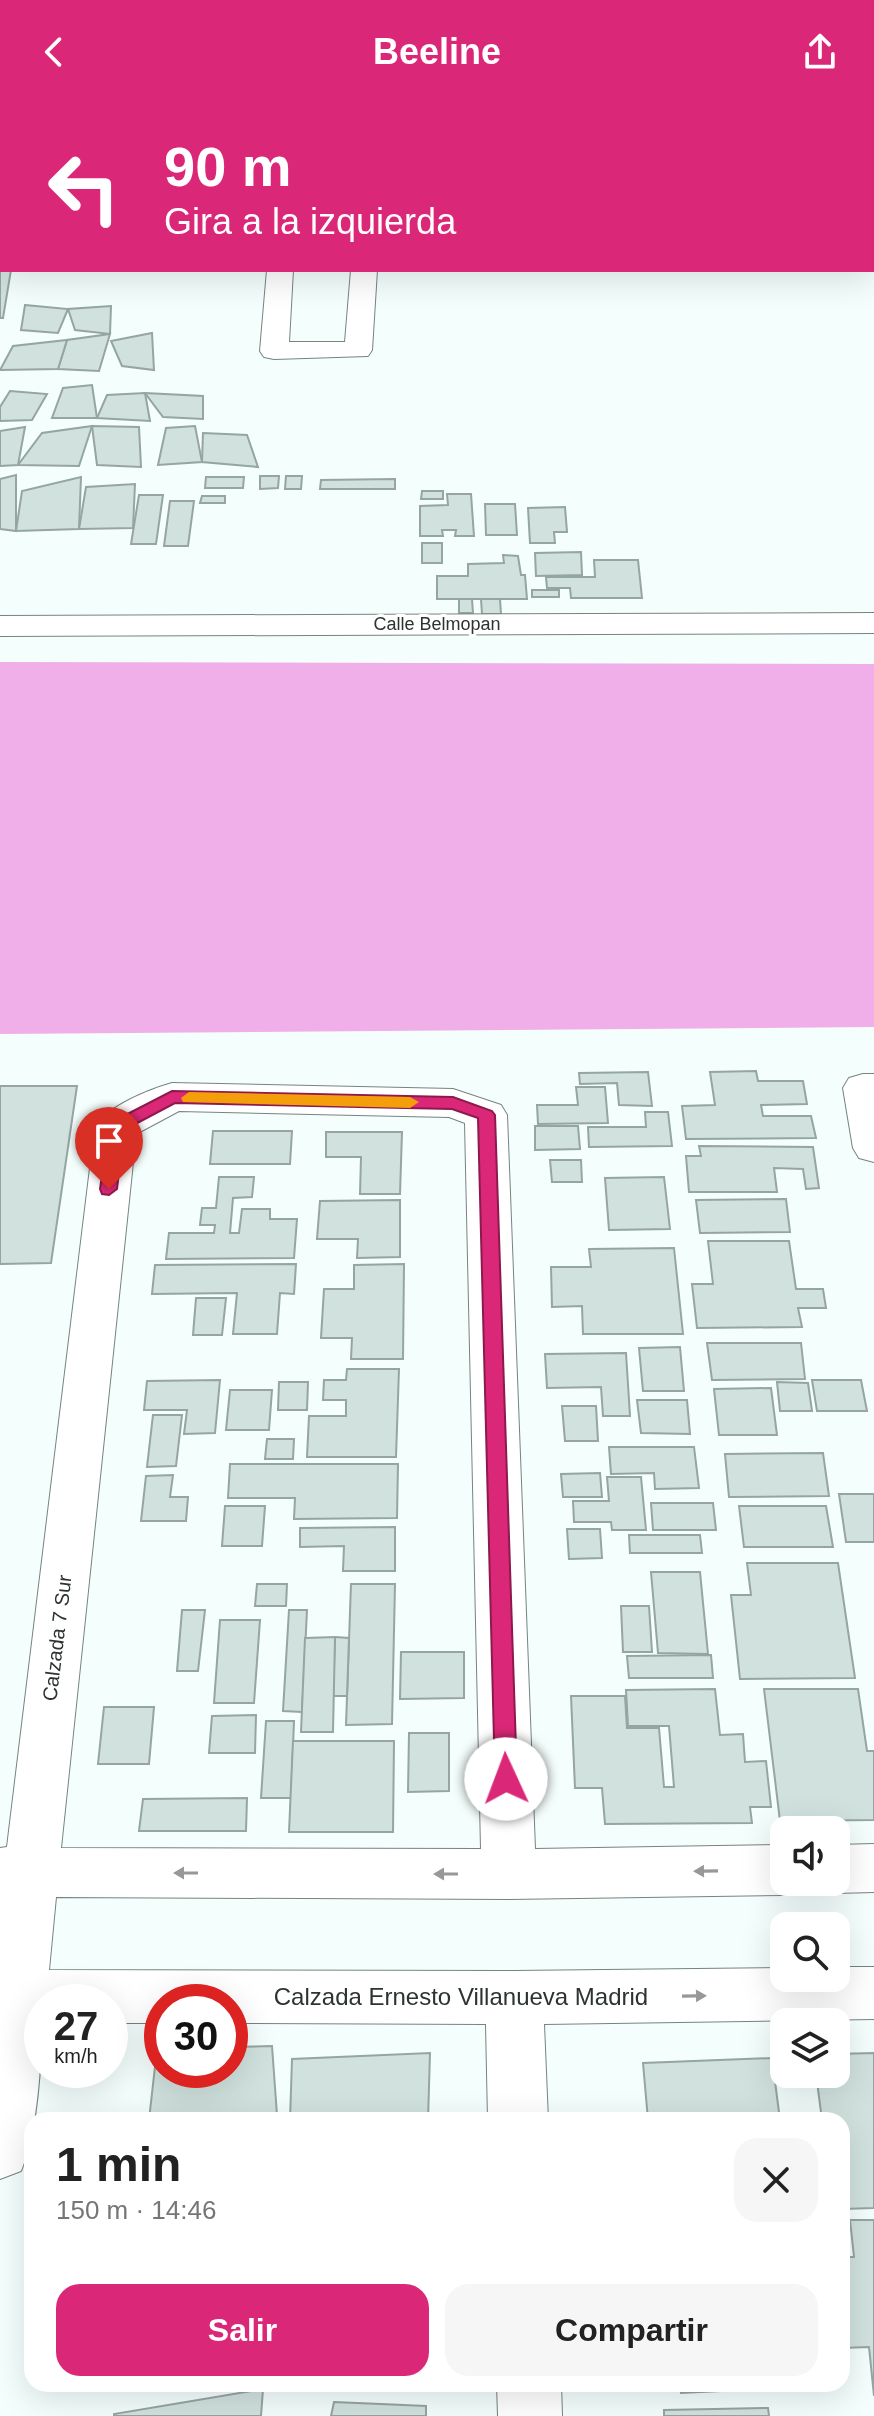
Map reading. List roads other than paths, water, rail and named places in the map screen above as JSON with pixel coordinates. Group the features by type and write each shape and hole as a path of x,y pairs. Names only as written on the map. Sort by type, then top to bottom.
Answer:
{"street":[{"path":"280,272 274,351 358,350 364,272"},
{"name":"Calle Belmopan","path":"0,626 874,623"},
{"path":"869,1088 874,1148"},
{"name":"Calzada 7 Sur","path":"0,2150 15,1872 116,1127 172,1097 453,1103 486,1115 509,1874"},
{"path":"850,1869 874,1868"},
{"path":"15,1872 509,1874 770,1870"},
{"name":"Calzada Ernesto Villanueva Madrid","path":"9,1995 514,1998 874,1993"},
{"path":"514,1998 518,2112"},
{"path":"529,2392 530,2416"}]}
